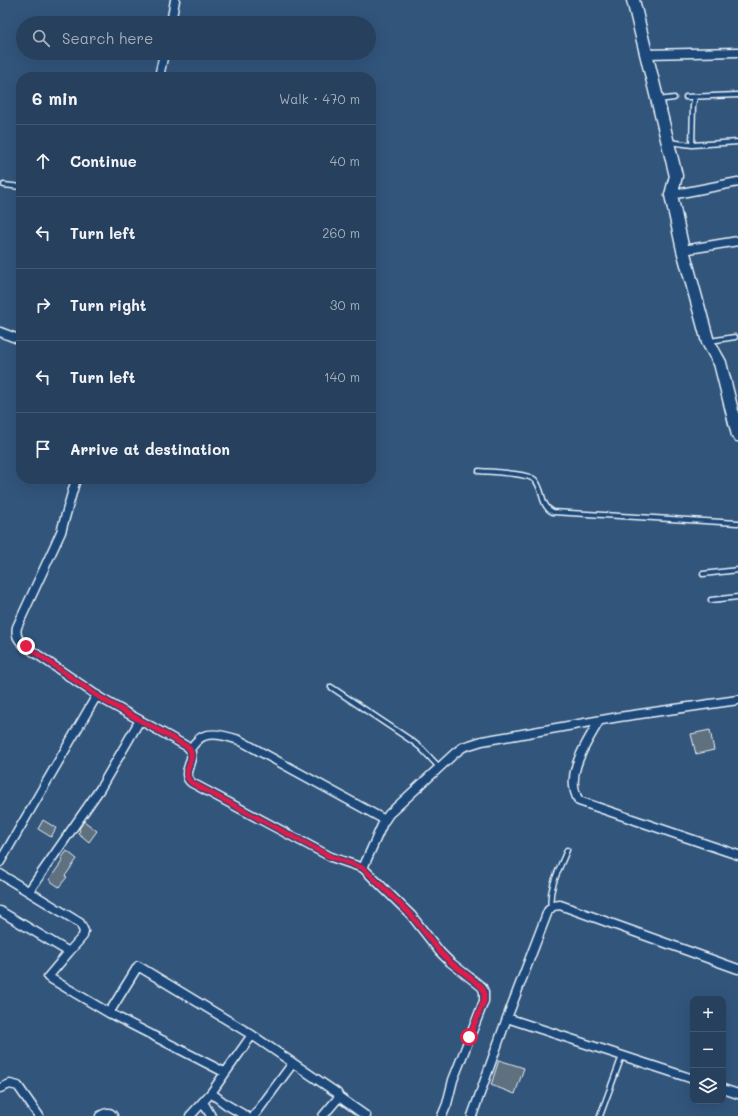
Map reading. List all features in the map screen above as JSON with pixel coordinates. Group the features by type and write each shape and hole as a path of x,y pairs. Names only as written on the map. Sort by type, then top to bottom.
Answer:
{"main road":[{"path":"633,0 676,176 671,195 683,250 708,342 720,362 738,435"}],"street":[{"path":"172,16 175,0"},
{"path":"646,54 738,52"},
{"path":"160,72 163,60"},
{"path":"671,195 738,182"},
{"path":"683,250 738,241"},
{"path":"0,332 16,338"},
{"path":"74,484 60,532 17,627 16,635 26,646 97,695 190,749 193,755 186,776 192,783 331,857 363,868 411,915 440,952 450,962 482,987 484,992 484,1001 453,1080 442,1116"},
{"path":"0,862 97,695"},
{"path":"363,868 385,820 397,806 463,747 471,744 598,721 738,700"},
{"path":"29,891 100,789 140,720"},
{"path":"598,721 576,765 575,788 579,801 738,855"},
{"path":"190,749 199,739 204,736 210,735 239,740 385,820"},
{"path":"0,874 80,923 82,926 84,931 83,936 48,976 109,1013 224,1072"},
{"path":"472,1116 507,1018 548,911 552,906 560,905 738,969"},
{"path":"0,911 69,952"},
{"path":"109,1013 138,966 252,1035 337,1093 339,1097 366,1116"},
{"path":"507,1018 690,1078"},
{"path":"190,1116 211,1093 224,1072 252,1035"},
{"path":"254,1116 293,1063"},
{"path":"0,1088 10,1084 18,1086 39,1116"},
{"path":"726,1090 738,1094"},
{"path":"211,1093 227,1105 246,1116"},
{"path":"323,1116 339,1097"},
{"path":"203,1102 211,1116"},
{"path":"100,1116 105,1113 109,1113 113,1116"}],"lane":[{"path":"686,97 738,95"},
{"path":"692,145 692,105 695,97"},
{"path":"658,100 674,98"},
{"path":"668,142 692,145 738,142"},
{"path":"4,185 16,187"},
{"path":"708,342 735,337"},
{"path":"479,472 530,477 538,484 546,507 553,512 738,523"},
{"path":"703,574 738,570"},
{"path":"711,600 738,597"},
{"path":"330,687 412,741 421,748 439,768"},
{"path":"551,907 551,891 567,850"},
{"path":"600,1116 622,1056"}],"building":[{"path":"710,730 714,750 696,754 691,734"},
{"path":"43,820 56,828 51,837 38,829"},
{"path":"84,821 97,831 89,842 78,833"},
{"path":"67,851 77,859 65,876 67,877 59,887 49,880 63,860 61,859"},
{"path":"499,1060 524,1068 515,1094 491,1085"}],"route":[{"path":"26,646 102,699 188,747 192,751 193,755 186,776 192,783 331,857 357,865 369,873 411,915 440,952 450,962 482,987 485,996 484,1001 469,1037"}]}
